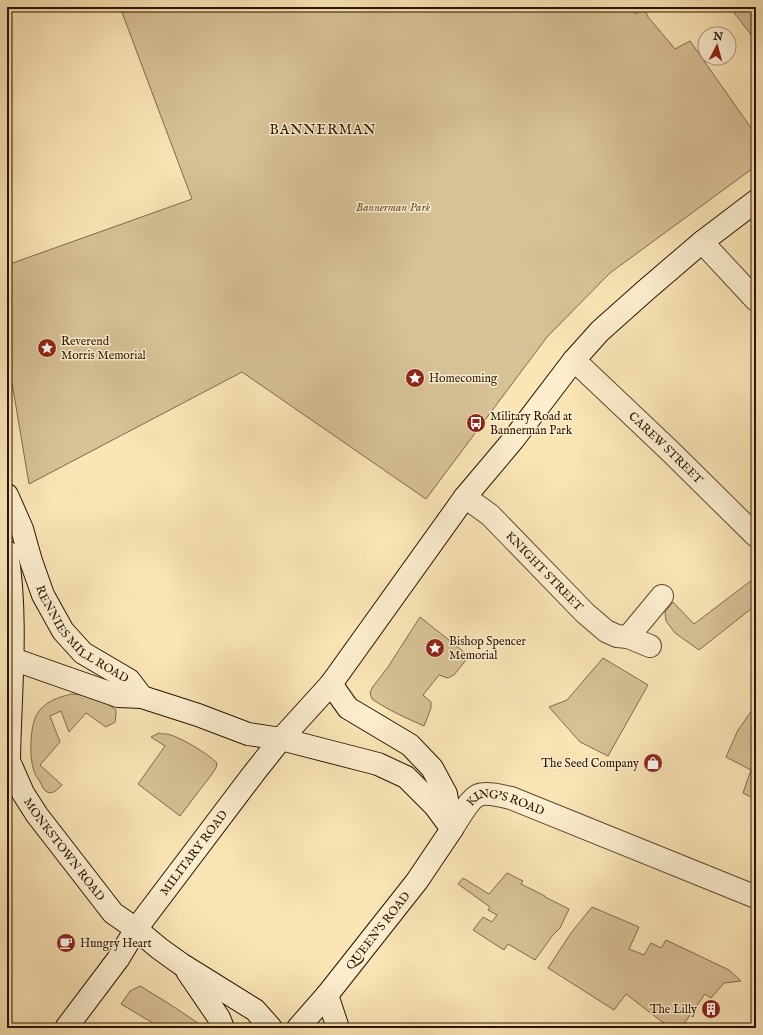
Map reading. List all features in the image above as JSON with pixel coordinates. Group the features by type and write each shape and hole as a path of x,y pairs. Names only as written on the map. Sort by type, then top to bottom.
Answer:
{"main road":[{"name":"MILITARY ROAD","path":"66,1028 118,959 136,929 254,773 281,739 331,684 465,497 513,440 574,360 600,331 702,242 756,201"},
{"path":"702,242 756,300"},
{"name":"CAREW STREET","path":"574,360 670,451 756,536"},
{"name":"RENNIES MILL ROAD","path":"7,496 22,529 43,595 63,631 83,653 129,680 142,697"},
{"name":"KNIGHT STREET","path":"465,497 490,515 585,612 606,631 617,636 628,637 650,646"},
{"path":"7,552 12,612 8,760"},
{"path":"628,637 662,596"},
{"path":"10,658 118,696 142,697 198,715 248,734 281,739 378,764 406,778 435,806 452,829"},
{"name":"KING'S ROAD","path":"331,684 348,708 410,745 432,768 446,794 452,829"},
{"name":"MONKSTOWN ROAD","path":"8,760 23,793 37,815 113,913 181,964 255,1010 271,1028"},
{"name":"KING'S ROAD","path":"452,829 468,805 479,795 492,794 511,798 756,898"},
{"name":"QUEEN'S ROAD","path":"298,1028 327,995 417,881 452,829"},
{"path":"181,964 219,1018 223,1028"},
{"path":"327,995 338,1028"}],"green space":[{"name":"Bannerman Park","path":"120,7 630,7 635,14 644,8 648,17 675,49 690,41 697,51 697,66 708,66 756,135 756,166 610,273 547,337 426,499 242,372 29,484 7,353 7,265 192,199"},
{"path":"736,7 756,7 756,41 732,10"},
{"path":"756,577 756,605 699,650 675,633 666,621 665,612 673,602 694,624"},
{"path":"420,617 469,656 454,675 448,678 439,675 423,695 431,702 431,708 424,726 397,714 378,703 372,699 370,693"},
{"path":"603,658 648,685 608,756 580,742 549,707 567,700"},
{"path":"72,694 95,699 111,706 116,710 115,722 106,727 86,713 69,732 61,711 50,716 60,742 40,765 62,785 55,791 49,793 44,789 35,774 32,765 32,728 36,716 43,707 51,701"},
{"path":"755,706 756,806 753,798 743,793 751,770 726,757 738,730"},
{"path":"159,733 168,734 187,742 201,750 217,763 212,774 180,816 138,784 165,746 151,737"},
{"path":"507,873 523,881 521,884 569,909 560,928 553,935 535,960 508,944 504,950 473,930 483,917 492,922 497,915 488,910 490,907 458,884 463,878 489,894"},
{"path":"592,907 639,927 629,949 644,955 651,943 661,948 666,940 729,970 741,981 724,983 711,998 705,994 681,1028 670,1028 626,994 614,1010 548,968 571,933"},
{"path":"140,986 198,1023 201,1028 161,1028 121,1004 130,991"}],"place":[{"name":"Reverend Morris Memorial","path":"47,348"},
{"name":"Homecoming","path":"415,378"},
{"name":"Military Road at Bannerman Park","path":"476,423"},
{"name":"Bishop Spencer Memorial","path":"435,648"},
{"name":"The Seed Company","path":"653,763"},
{"name":"Hungry Heart","path":"66,943"},
{"name":"The Lilly","path":"711,1009"}],"district":[{"name":"BANNERMAN","path":"323,129"}]}
